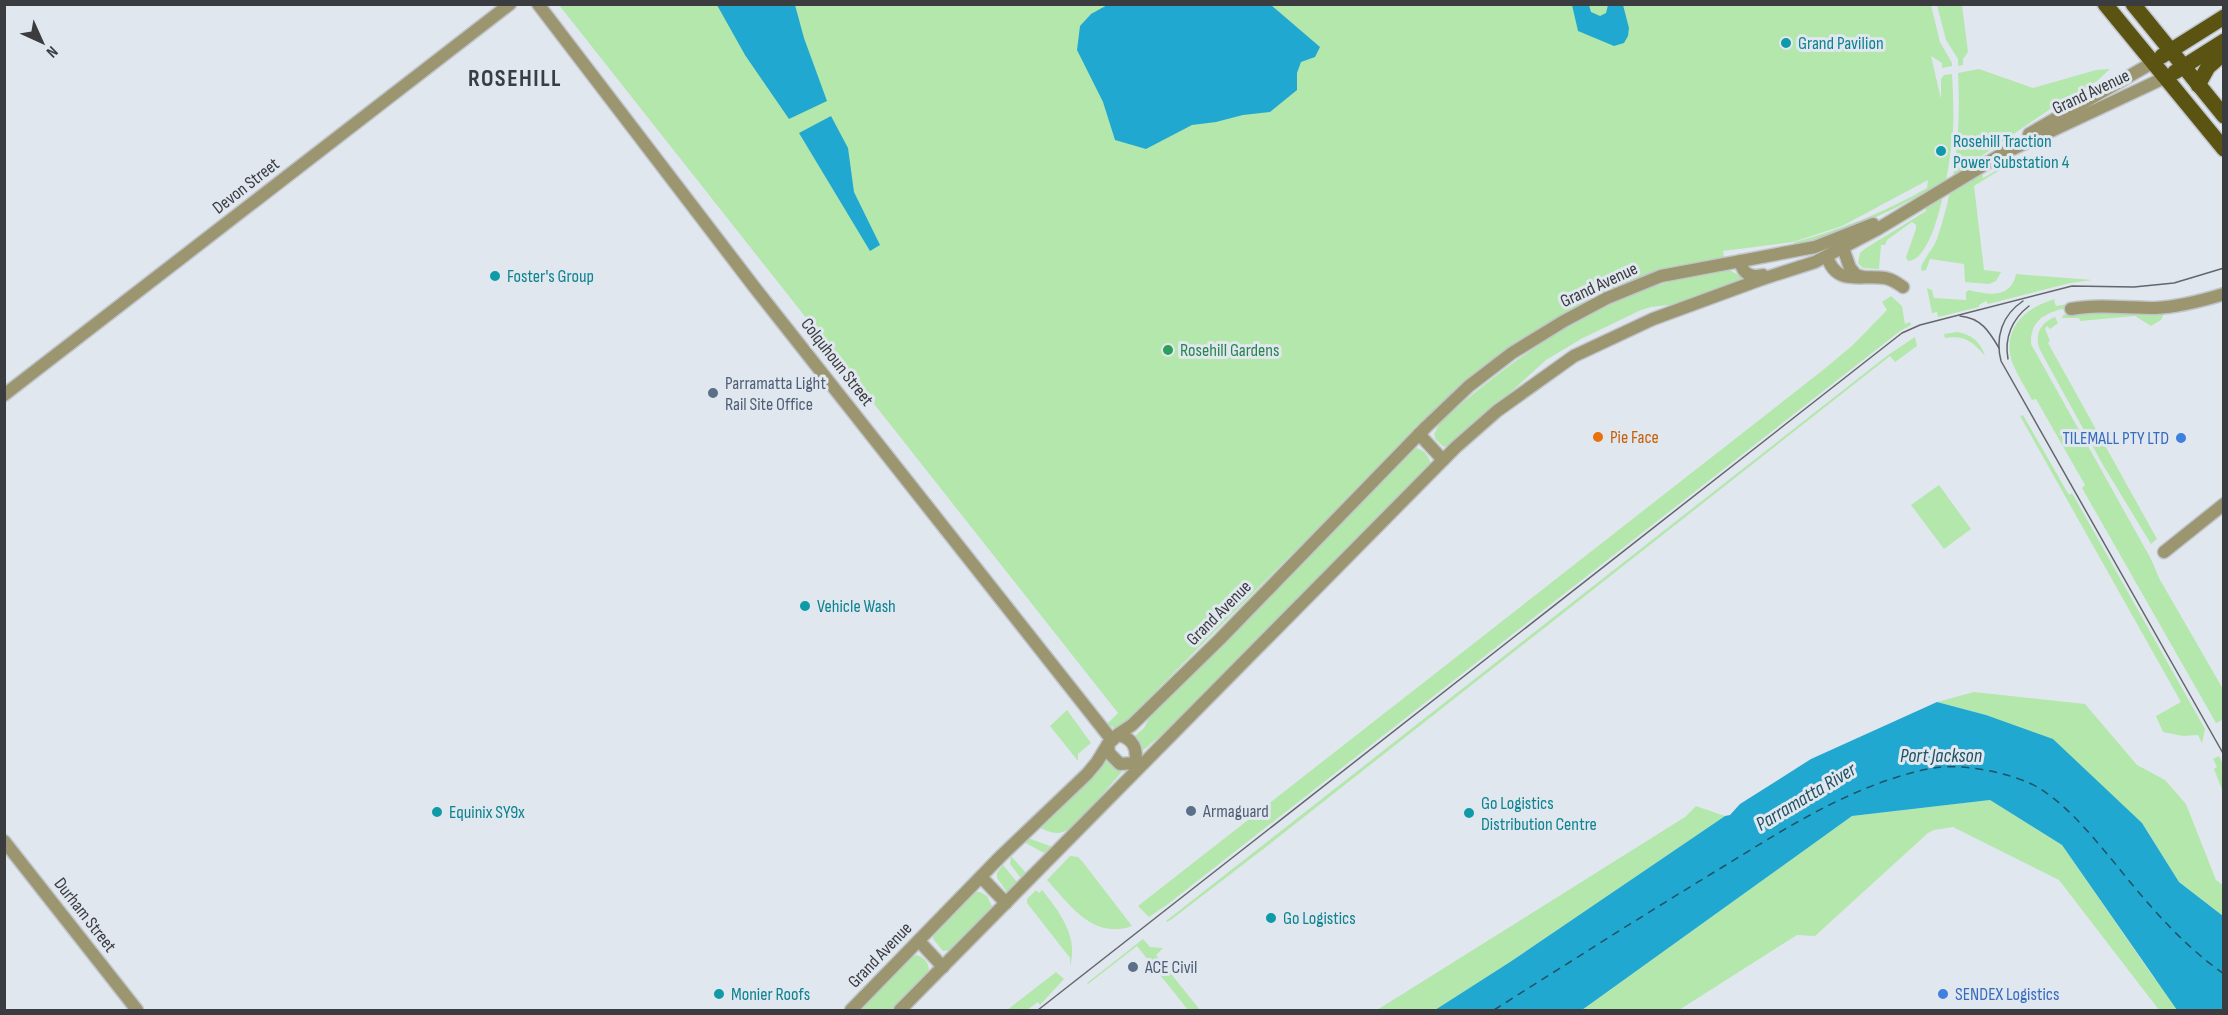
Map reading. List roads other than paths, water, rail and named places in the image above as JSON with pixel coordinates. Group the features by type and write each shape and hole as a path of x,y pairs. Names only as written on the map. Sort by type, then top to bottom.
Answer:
{"main road":[{"path":"2105,4 2223,149"},
{"path":"2133,4 2223,116"},
{"path":"2152,63 2223,17"},
{"path":"2164,78 2223,41"},
{"path":"2198,85 2208,68 2223,53"}],"street":[{"name":"Devon Street","path":"4,396 510,4"},
{"name":"Colquhoun Street","path":"538,4 755,288 1112,739"},
{"name":"Grand Avenue","path":"900,1011 1443,460 1497,411 1574,356 1653,319 1762,279 1799,268 1843,248 1986,164 2042,126 2152,63"},
{"name":"Grand Avenue","path":"2002,154 2164,78"},
{"name":"Grand Avenue","path":"851,1011 1087,774 1112,739 1132,725 1220,639 1419,434 1469,386 1512,353 1607,298 1661,276 1815,247 1926,199"},
{"path":"1864,278 1856,275 1850,268 1843,248 1831,242 1827,256 1833,269 1841,275 1849,278 1864,278 1884,278 1903,287"},
{"path":"1740,261 1744,272 1752,276 1799,268"},
{"path":"2071,309 2097,306 2167,307 2193,303 2223,294"},
{"path":"1419,434 1443,460"},
{"path":"2164,552 2223,504"},
{"name":"Grand Avenue","path":"1077,831 1135,762 1188,717"},
{"path":"1123,736 1131,741 1136,752 1135,762 1125,765 1118,763 1109,753 1112,739 1123,736"},
{"name":"Durham Street","path":"4,841 137,1011"},
{"path":"981,878 1006,903"},
{"path":"920,940 943,967"}],"water":[{"path":"1109,4 1271,5 1320,47 1315,57 1301,62 1297,73 1297,90 1270,112 1192,125 1146,149 1115,140 1103,102 1077,50 1080,26 1091,14"},
{"path":"717,5 795,5 804,38 827,101 789,119 745,55"},
{"path":"1572,5 1589,5 1591,12 1600,16 1606,13 1608,5 1623,5 1629,28 1624,43 1614,46 1578,31"},
{"path":"831,116 848,148 854,192 880,245 870,251 799,133"},
{"name":"Port Jackson","path":"1937,702 1986,715 2053,739 2142,823 2179,882 2223,916 2223,1010 2177,1010 2062,845 1990,800 1852,816 1582,1010 1435,1010 1510,962 1725,816 1730,815 1740,804 1811,759"}],"tram line":[{"path":"1038,1010 1902,333 1920,325 2072,286 2134,287 2174,283 2224,268"},
{"path":"2023,301 2010,313 2002,327 1999,343 2001,361 2224,755"},
{"path":"2008,359 2008,336 2018,317 2029,306"},
{"path":"1960,316 1974,319 1979,323 1988,331 1999,348"}],"place":[{"name":"Grand Pavilion","path":"1786,43"},
{"name":"Rosehill Traction Power Substation 4","path":"1941,151"},
{"name":"Foster's Group","path":"495,276"},
{"name":"Rosehill Gardens","path":"1168,350"},
{"name":"Parramatta Light Rail Site Office","path":"713,393"},
{"name":"Pie Face","path":"1598,437"},
{"name":"TILEMALL PTY LTD","path":"2181,438"},
{"name":"Vehicle Wash","path":"805,606"},
{"name":"Armaguard","path":"1191,811"},
{"name":"Equinix SY9x","path":"437,812"},
{"name":"Go Logistics Distribution Centre","path":"1469,813"},
{"name":"Go Logistics","path":"1271,918"},
{"name":"ACE Civil","path":"1133,967"},
{"name":"Monier Roofs","path":"719,994"},
{"name":"SENDEX Logistics","path":"1943,994"}],"district":[{"name":"ROSEHILL","path":"515,78"}],"water label":[{"name":"Parramatta River","path":"1806,797"}]}
